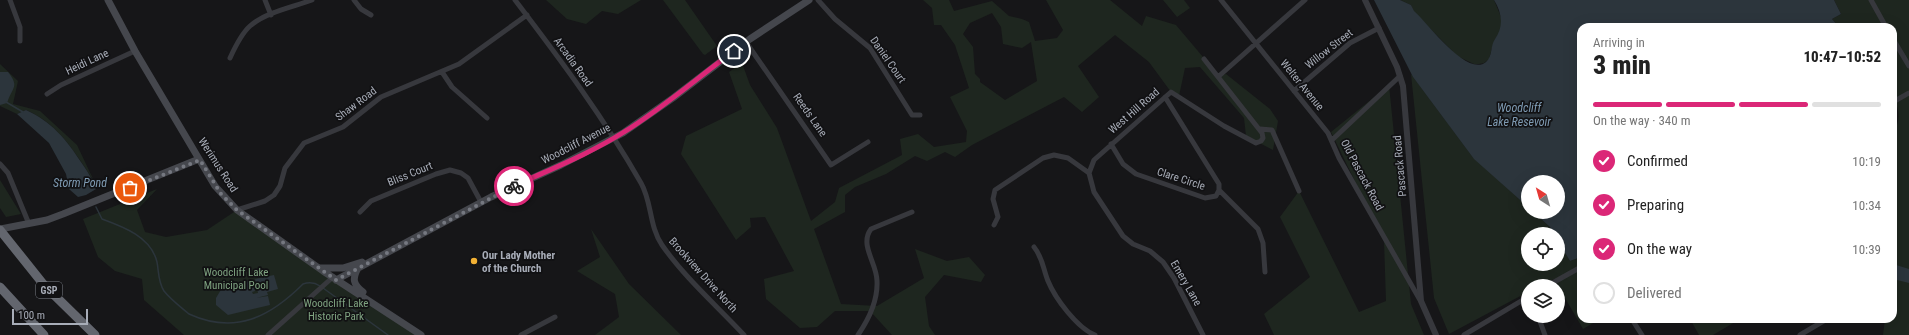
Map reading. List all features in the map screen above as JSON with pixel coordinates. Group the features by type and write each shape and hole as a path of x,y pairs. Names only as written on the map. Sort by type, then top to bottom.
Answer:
{"highway":[{"name":"GSP","path":"0,230 62,304 95,335"},
{"path":"0,288 44,335"}],"main road":[{"name":"Werimus Road","path":"108,0 136,51 221,194 237,210 319,268 421,335"},
{"name":"Woodcliff Avenue","path":"334,278 358,268 481,202 561,165 614,138 656,111 746,42 809,0"},
{"path":"0,230 29,224 69,212 200,160"},
{"path":"319,268 343,268 358,263 369,262"},
{"path":"358,268 353,278 354,283 376,305"}],"street":[{"path":"10,0 20,27 20,41"},
{"path":"265,0 271,15"},
{"path":"230,58 243,34 250,26 271,15 312,0"},
{"path":"354,0 360,9 371,14"},
{"name":"Arcadia Road","path":"515,0 614,138"},
{"name":"Daniel Court","path":"818,0 835,18 870,48 912,115 920,115"},
{"name":"Welter Avenue","path":"1221,0 1332,140"},
{"path":"1219,76 1305,0"},
{"name":"Pascack Road","path":"1365,0 1400,76 1405,105 1421,301 1436,335"},
{"path":"1871,0 1884,23"},
{"name":"Shaw Road","path":"237,210 265,201 274,195 280,186 285,168 304,143 343,127 370,104 381,97 442,72 471,57 527,15"},
{"name":"Willow Street","path":"1294,91 1350,43 1379,28"},
{"name":"Reeds Lane","path":"746,42 831,165 868,142"},
{"path":"1897,46 1909,66"},
{"name":"Heidi Lane","path":"47,94 61,85 136,51"},
{"path":"1204,59 1260,129 1272,130 1299,191"},
{"path":"442,72 452,87 487,118"},
{"name":"Old Pascack Road","path":"1400,76 1332,140 1339,158 1421,301"},
{"name":"West Hill Road","path":"1089,173 1094,160 1171,92 1224,126 1256,142 1261,141 1263,138 1260,129"},
{"path":"1897,100 1909,94"},
{"name":"Clare Circle","path":"1111,144 1123,164 1136,174 1209,198 1216,196 1219,190 1219,184 1165,97"},
{"name":"Brookview Drive North","path":"614,138 642,185 654,229 662,246 744,335"},
{"path":"994,225 998,217 993,199 995,190 1036,161 1048,156 1061,156 1074,161 1089,173"},
{"path":"0,164 8,173 29,224"},
{"name":"Bliss Court","path":"360,212 371,201 436,174 450,170 461,173 468,178 481,202"},
{"name":"Emery Lane","path":"1089,173 1094,192 1123,236 1128,241 1144,247 1157,256 1174,278 1203,335"},
{"path":"1219,190 1258,229 1263,243 1265,272"},
{"path":"858,335 871,313 877,286 876,272 868,249 868,233 871,229 912,212"},
{"path":"1034,247 1042,258 1048,281 1055,293 1076,323 1094,335"},
{"path":"1560,279 1577,269"},
{"path":"268,335 325,284 334,278"},
{"path":"1464,335 1521,301"},
{"path":"521,335 555,317"},
{"path":"1541,323 1545,335"},
{"path":"1634,323 1642,335"},
{"path":"1800,335 1820,323"}],"green space":[{"path":"546,0 641,0 618,14 602,11 586,24 567,19"},
{"path":"663,0 685,0 717,46 705,55 703,54"},
{"path":"923,0 949,0 954,11 992,1 1009,16 1029,22 1035,41 1057,38 1063,30 1046,0 1110,0 1142,26 1146,16 1176,25 1219,76 1226,74 1270,109 1278,121 1273,150 1246,136 1244,118 1200,67 1185,68 1179,96 1171,92 1149,62 1115,35 1078,66 1099,97 1082,112 1064,97 972,145 955,157 945,152 927,161 915,156 886,174 855,187 845,195 845,212 814,229 841,304 877,306 924,278 915,249 947,261 969,257 985,275 981,282 944,275 925,297 929,326 935,335 892,335 870,311 835,311 817,327 800,328 766,299 764,279 794,271 765,217 750,218 751,227 736,240 681,154 686,136 742,109 729,72 742,63 750,85 777,128 811,221 835,202 839,188 902,155 900,139 918,134 934,147 966,142 967,131 950,97 969,88 955,45 941,25 934,25 932,8","holes":["992,13 1001,27 1003,44 1022,48 1031,42 1037,81 1005,100 980,82 980,79 975,74 973,47 963,34 970,23"]},
{"path":"1163,0 1184,0 1190,8 1177,17"},
{"path":"1400,0 1494,0 1501,17 1502,28 1494,41 1489,59 1484,63 1474,64 1457,56 1413,11 1411,5"},
{"path":"1834,0 1909,0 1909,335 1883,335 1884,323 1897,323 1897,23 1836,23 1832,19 1841,14"},
{"path":"0,64 18,81 13,104 40,111 77,145 94,181 73,150 48,123 26,110 17,114 0,106"},
{"path":"1411,74 1472,156 1521,201 1521,219 1541,219 1550,227 1521,227 1521,271 1565,271 1565,253 1570,261 1577,258 1577,319 1565,298 1565,279 1521,279 1521,296 1449,334 1434,298"},
{"path":"1389,85 1411,304 1424,335 1274,335 1264,314 1310,277 1280,217 1299,191 1359,312 1386,301 1384,241 1331,132"},
{"path":"0,180 21,214 6,217 0,208"},
{"path":"157,189 137,210 145,232 166,237 207,230 237,210 421,335 184,335 144,300 142,279 115,271 98,257 83,219"},
{"path":"591,229 629,284 681,335 595,335 619,317 615,294 577,271 600,257"},
{"path":"1580,323 1593,323 1583,329"},
{"path":"1692,323 1733,323 1713,335 1699,335"}],"water":[{"name":"Woodcliff Lake Resevoir","path":"1374,0 1400,0 1411,5 1414,11 1458,56 1478,65 1488,60 1491,54 1493,42 1500,29 1501,20 1499,10 1494,0 1834,0 1841,14 1832,19 1836,23 1577,23 1577,258 1570,261 1565,253 1565,227 1550,227 1541,219 1565,219 1565,175 1521,175 1521,201 1474,159 1413,77"},
{"path":"0,72 8,72 14,81 14,87 7,103 0,105"},
{"name":"Storm Pond","path":"26,110 35,114 51,125 58,132 88,172 96,189 86,195 78,197 69,189 66,174 49,143 17,114"},
{"path":"1897,265 1909,269 1909,283 1897,280"},
{"path":"274,275 278,289 267,292 268,295 256,298 268,296 270,305 228,315 216,305 216,298 222,288 253,280 255,291 252,292 253,294 258,293 255,279"}],"waterway":[{"path":"6,102 23,112"},
{"path":"96,207 102,219 136,234 149,246 154,253 160,281 164,291 189,314 206,320 222,323 251,319 265,314 278,306 303,284 312,283 320,286"},
{"path":"323,288 388,335"}],"way so far":[{"path":"130,188 200,160 215,186 237,210 336,280 481,202 514,186"}],"place":[{"name":"Our Lady Mother of the Church","path":"474,261"}],"route":[{"path":"514,186 561,165 623,133 674,98 706,71 734,51"}],"park label":[{"name":"Woodcliff Lake Municipal Pool","path":"236,278"},
{"name":"Woodcliff Lake Historic Park","path":"336,309"}]}
